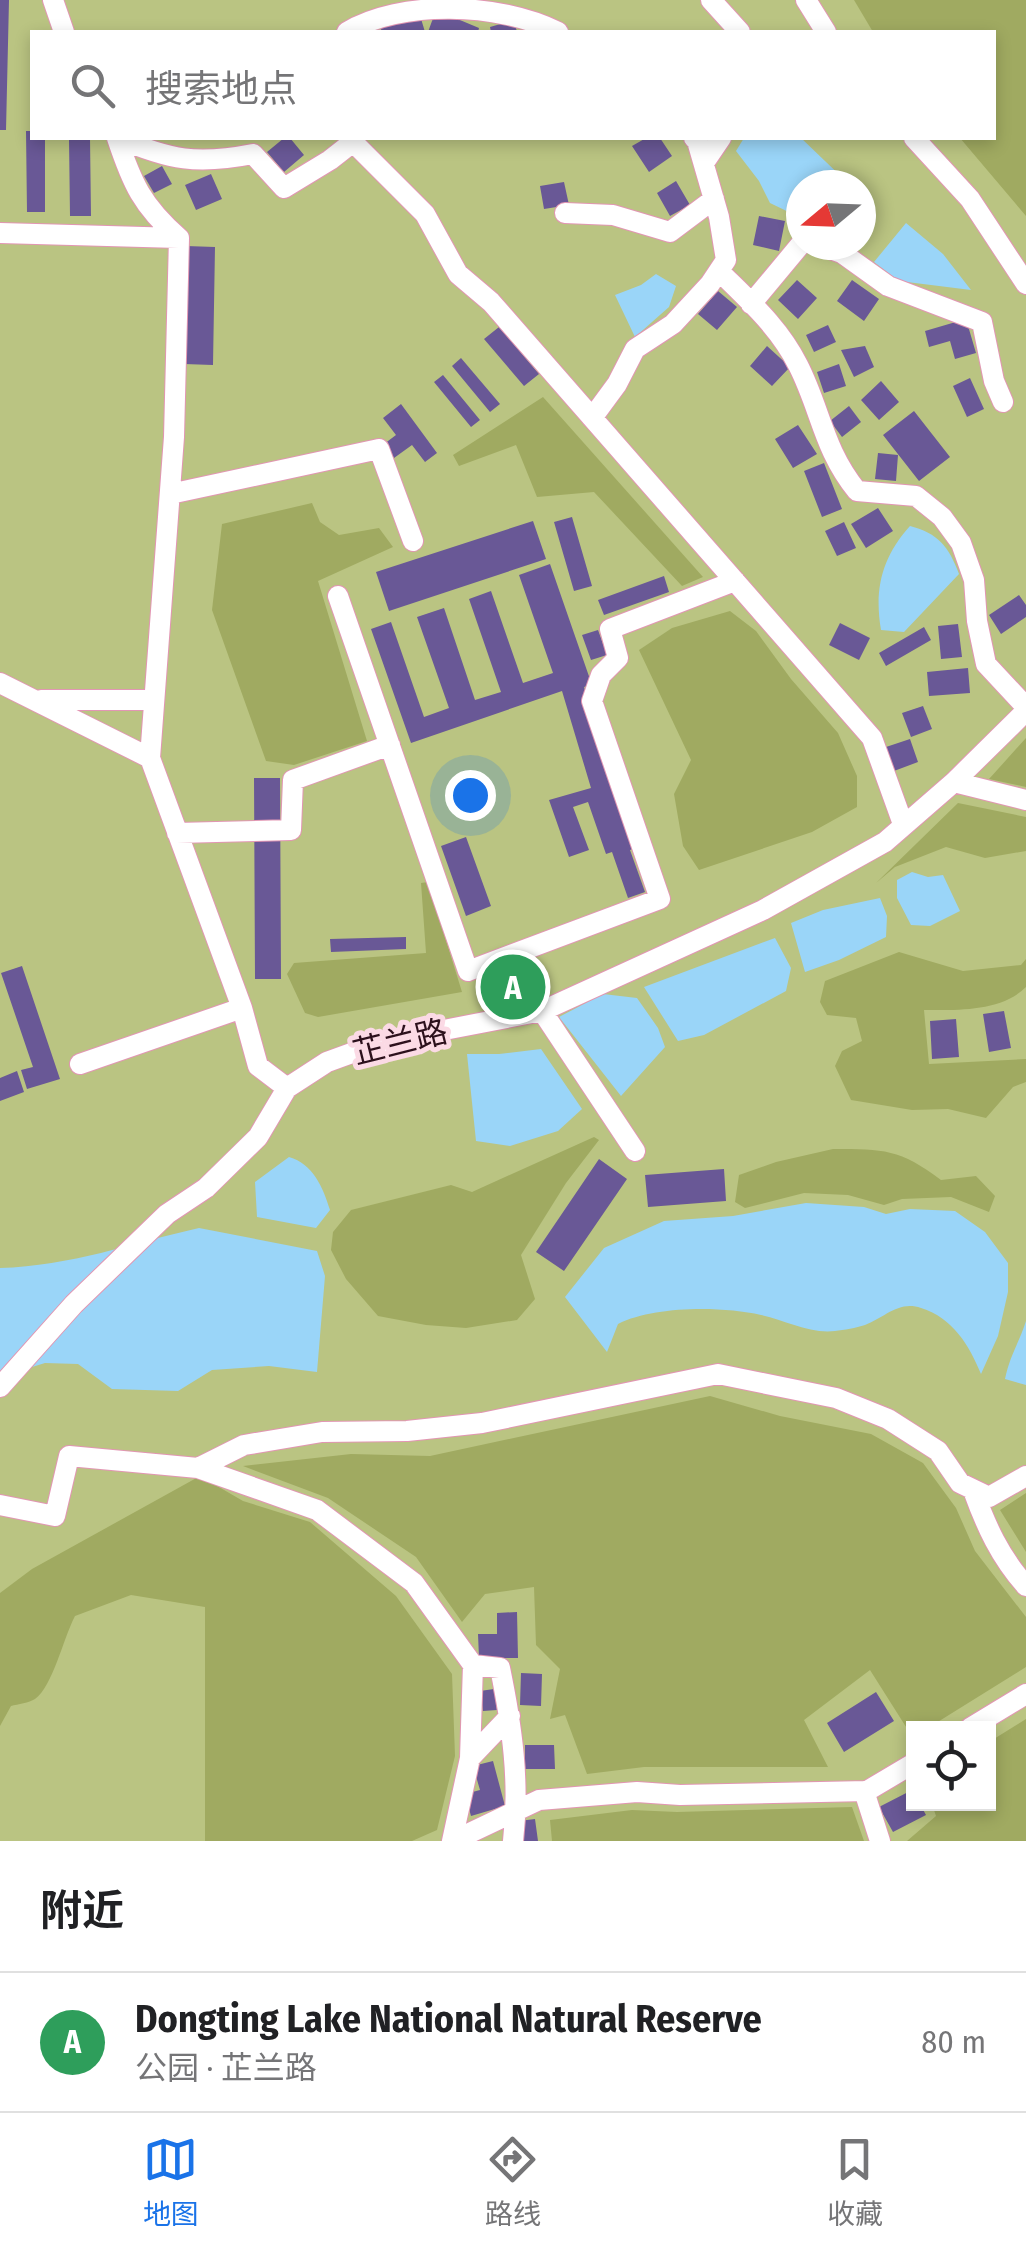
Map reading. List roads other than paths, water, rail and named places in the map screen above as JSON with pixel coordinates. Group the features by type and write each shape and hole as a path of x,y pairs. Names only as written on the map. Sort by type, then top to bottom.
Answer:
{"street":[{"path":"53,0 63,30"},
{"path":"711,0 738,30"},
{"path":"806,0 825,30"},
{"path":"349,30 394,3 455,1 520,13 554,30"},
{"path":"118,140 131,182 158,220 179,238"},
{"path":"122,140 160,156 214,162 257,146 284,188 353,142 425,214 458,274 491,302 872,738 904,824"},
{"path":"592,418 618,384 635,349 673,324 726,260 714,199 695,140"},
{"path":"704,163 720,140"},
{"path":"916,140 970,199 1026,284"},
{"path":"565,213 613,214 670,232 714,199"},
{"path":"0,232 179,238"},
{"path":"179,238 170,494 150,758 242,1008 258,1066 287,1088"},
{"path":"751,304 788,260"},
{"path":"852,260 888,286 982,322 994,380 1003,402"},
{"path":"719,270 777,328 800,368 822,433 840,470 857,491 916,496 942,517 961,543 974,580 976,621 986,664 1026,709"},
{"path":"170,494 379,449 413,541"},
{"path":"338,596 468,971 660,899 592,701 601,675 618,658 610,629 735,582"},
{"path":"0,684 150,758"},
{"path":"34,700 154,700"},
{"name":"芷兰路","path":"0,1388 74,1304 154,1227 206,1188 258,1137 287,1088 327,1062 382,1042 542,1010 763,910 885,842 954,782 1026,709"},
{"path":"178,833 292,830 293,780 390,745"},
{"path":"954,782 1026,800"},
{"path":"80,1064 242,1008"},
{"path":"542,1010 634,1150"},
{"path":"198,1468 244,1445 322,1432 406,1431 482,1423 718,1374 836,1398 888,1419 938,1451 960,1484 989,1497 1026,1476"},
{"path":"0,1505 54,1516 68,1456 198,1468 316,1510 414,1583 473,1666 470,1758 453,1841"},
{"path":"973,1490 986,1526 1008,1566 1026,1586"},
{"path":"473,1666 500,1668 510,1716 517,1810 513,1841"},
{"path":"982,1721 1026,1694"},
{"path":"470,1758 510,1716"},
{"path":"453,1841 539,1800 637,1792 680,1795 864,1791 906,1767"},
{"path":"864,1791 880,1841"}],"water":[{"path":"743,140 803,140 834,170 786,170 786,211 770,203 736,151"},
{"path":"906,223 943,254 971,290 899,281 874,262"},
{"path":"656,274 676,286 669,307 635,337 615,295"},
{"path":"910,526 941,542 959,574 904,632 881,630 882,574"},
{"path":"912,872 928,877 943,875 960,911 930,926 911,925 897,898 897,880"},
{"path":"880,898 887,916 886,937 805,972 791,923 823,910"},
{"path":"775,938 791,968 786,991 704,1035 678,1041 644,987"},
{"path":"603,994 637,998 658,1028 665,1047 621,1096 559,1017"},
{"path":"541,1049 582,1109 558,1131 510,1146 476,1141 467,1054"},
{"path":"289,1157 311,1171 327,1201 330,1210 316,1228 257,1217 255,1182"},
{"path":"806,1203 864,1207 886,1214 910,1209 955,1211 985,1232 1008,1263 1008,1292 998,1336 981,1374 951,1326 913,1306 899,1308 861,1326 825,1331 745,1312 669,1311 618,1324 607,1352 565,1297 604,1248 664,1221 733,1216"},
{"path":"199,1228 317,1251 325,1276 317,1372 269,1366 212,1370 178,1391 112,1389 78,1364 45,1363 0,1377 0,1268 76,1258"},
{"path":"1026,1321 1026,1385 1005,1379"}],"place":[{"name":"Dongting Lake National Natural Reserve","path":"513,987"}]}
